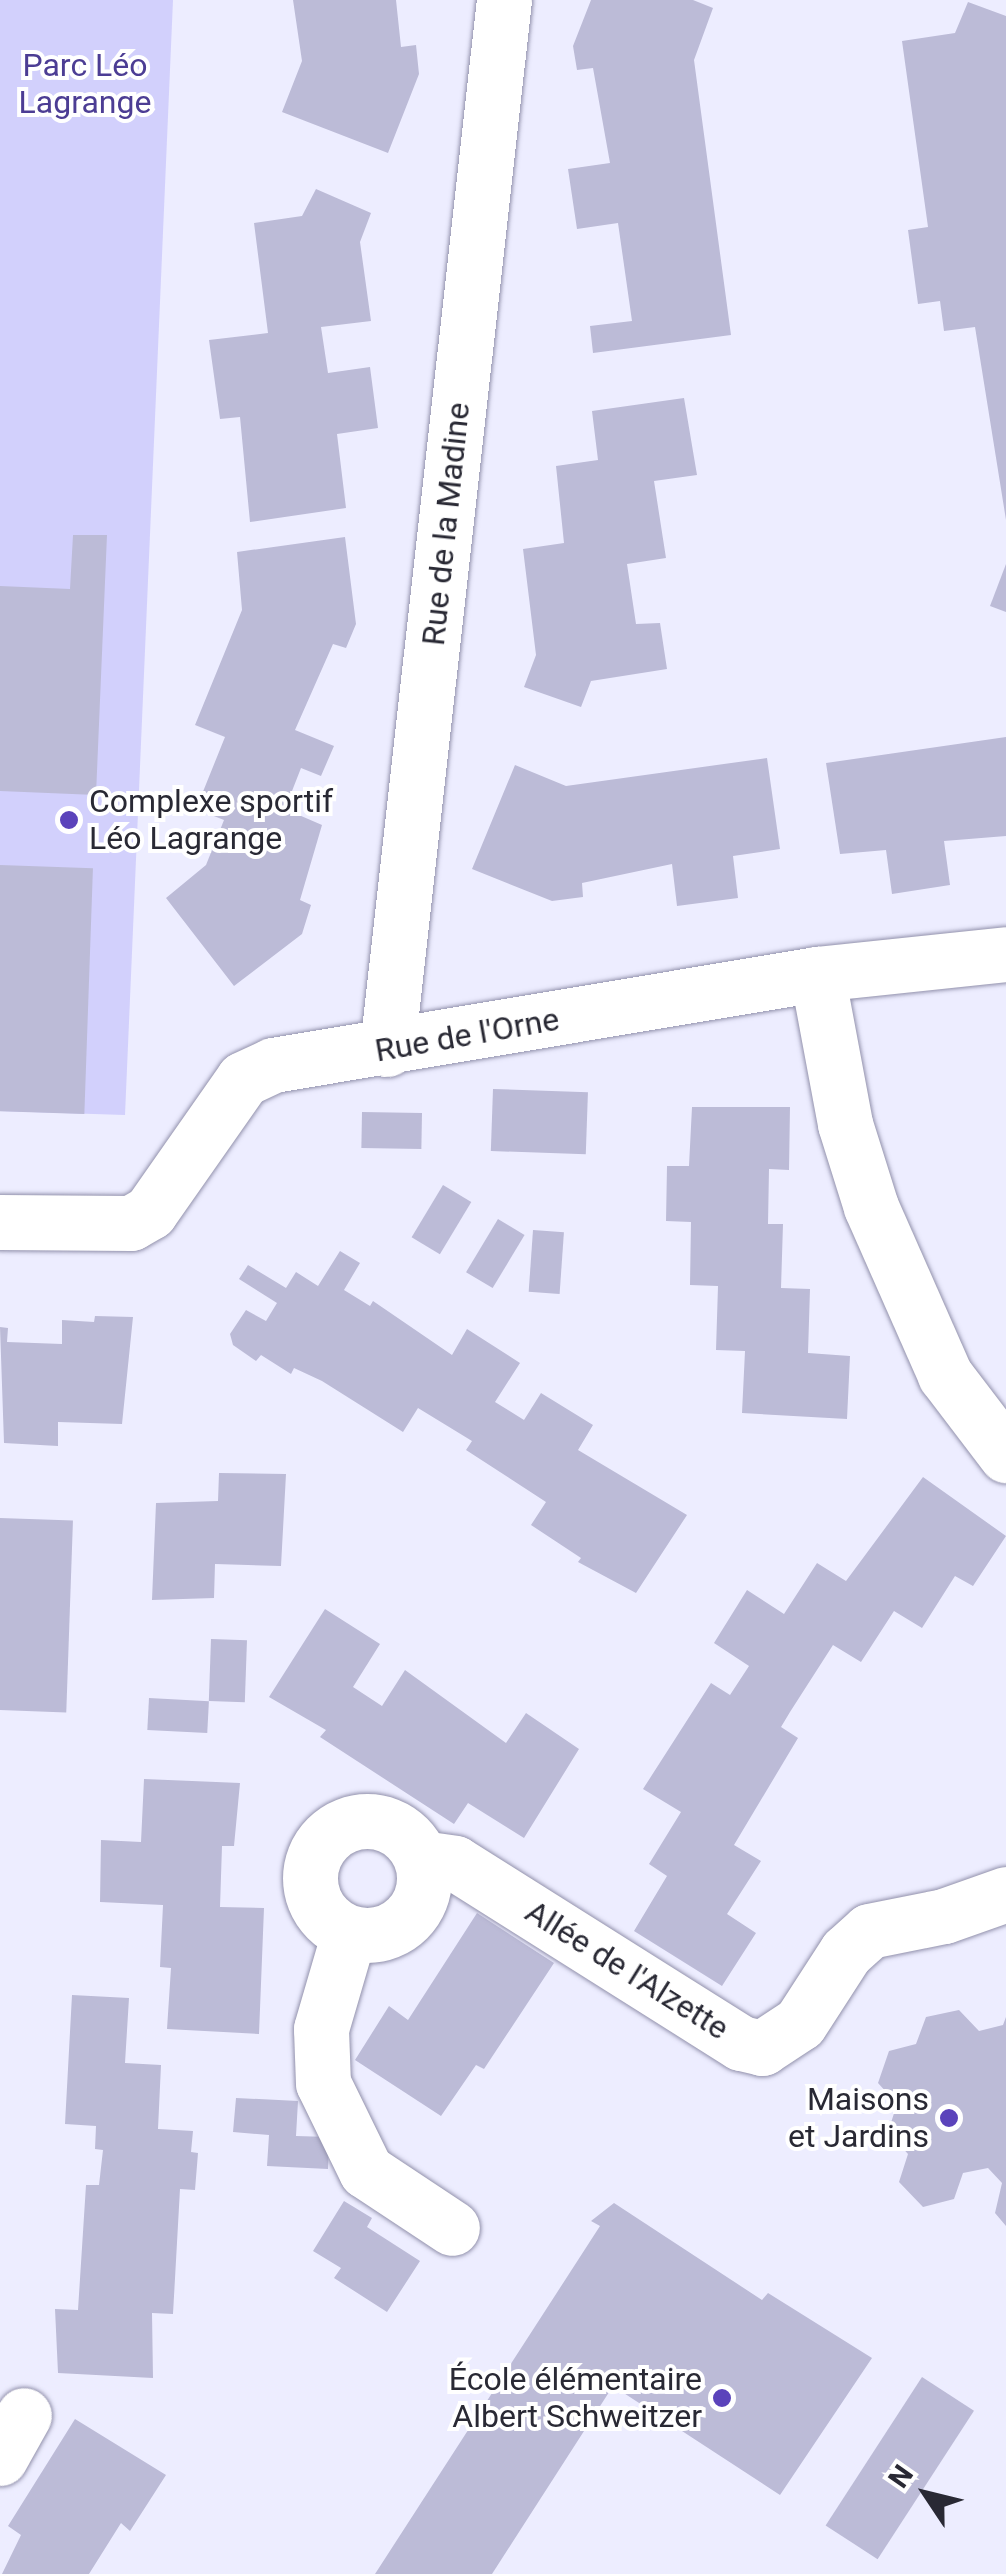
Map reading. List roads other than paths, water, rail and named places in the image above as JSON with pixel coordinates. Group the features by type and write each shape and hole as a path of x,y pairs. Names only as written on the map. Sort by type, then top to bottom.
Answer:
{"street":[{"name":"Rue de la Madine","path":"387,1049 504,0"},
{"name":"Rue de l'Orne","path":"0,1222 131,1223 150,1212 243,1079 272,1065 387,1049 817,974 1006,954"},
{"path":"817,974 845,1124 871,1206 945,1374 1006,1455"},
{"path":"366,1820 400,1831 421,1858 422,1894 414,1911 385,1932 349,1933 332,1924 312,1896 309,1878 321,1844 334,1832 366,1820"},
{"name":"Allée de l'Alzette","path":"421,1858 455,1863 741,2042 762,2048 800,2022 846,1952 869,1931 944,1916 1006,1894"},
{"path":"349,1933 321,2029 323,2083 366,2171 452,2228"}],"place":[{"name":"Complexe sportif Léo Lagrange","path":"69,820"},
{"name":"Maisons et Jardins","path":"949,2118"},
{"name":"École élémentaire Albert Schweitzer","path":"722,2398"}],"park label":[{"name":"Parc Léo Lagrange","path":"85,84"}]}
